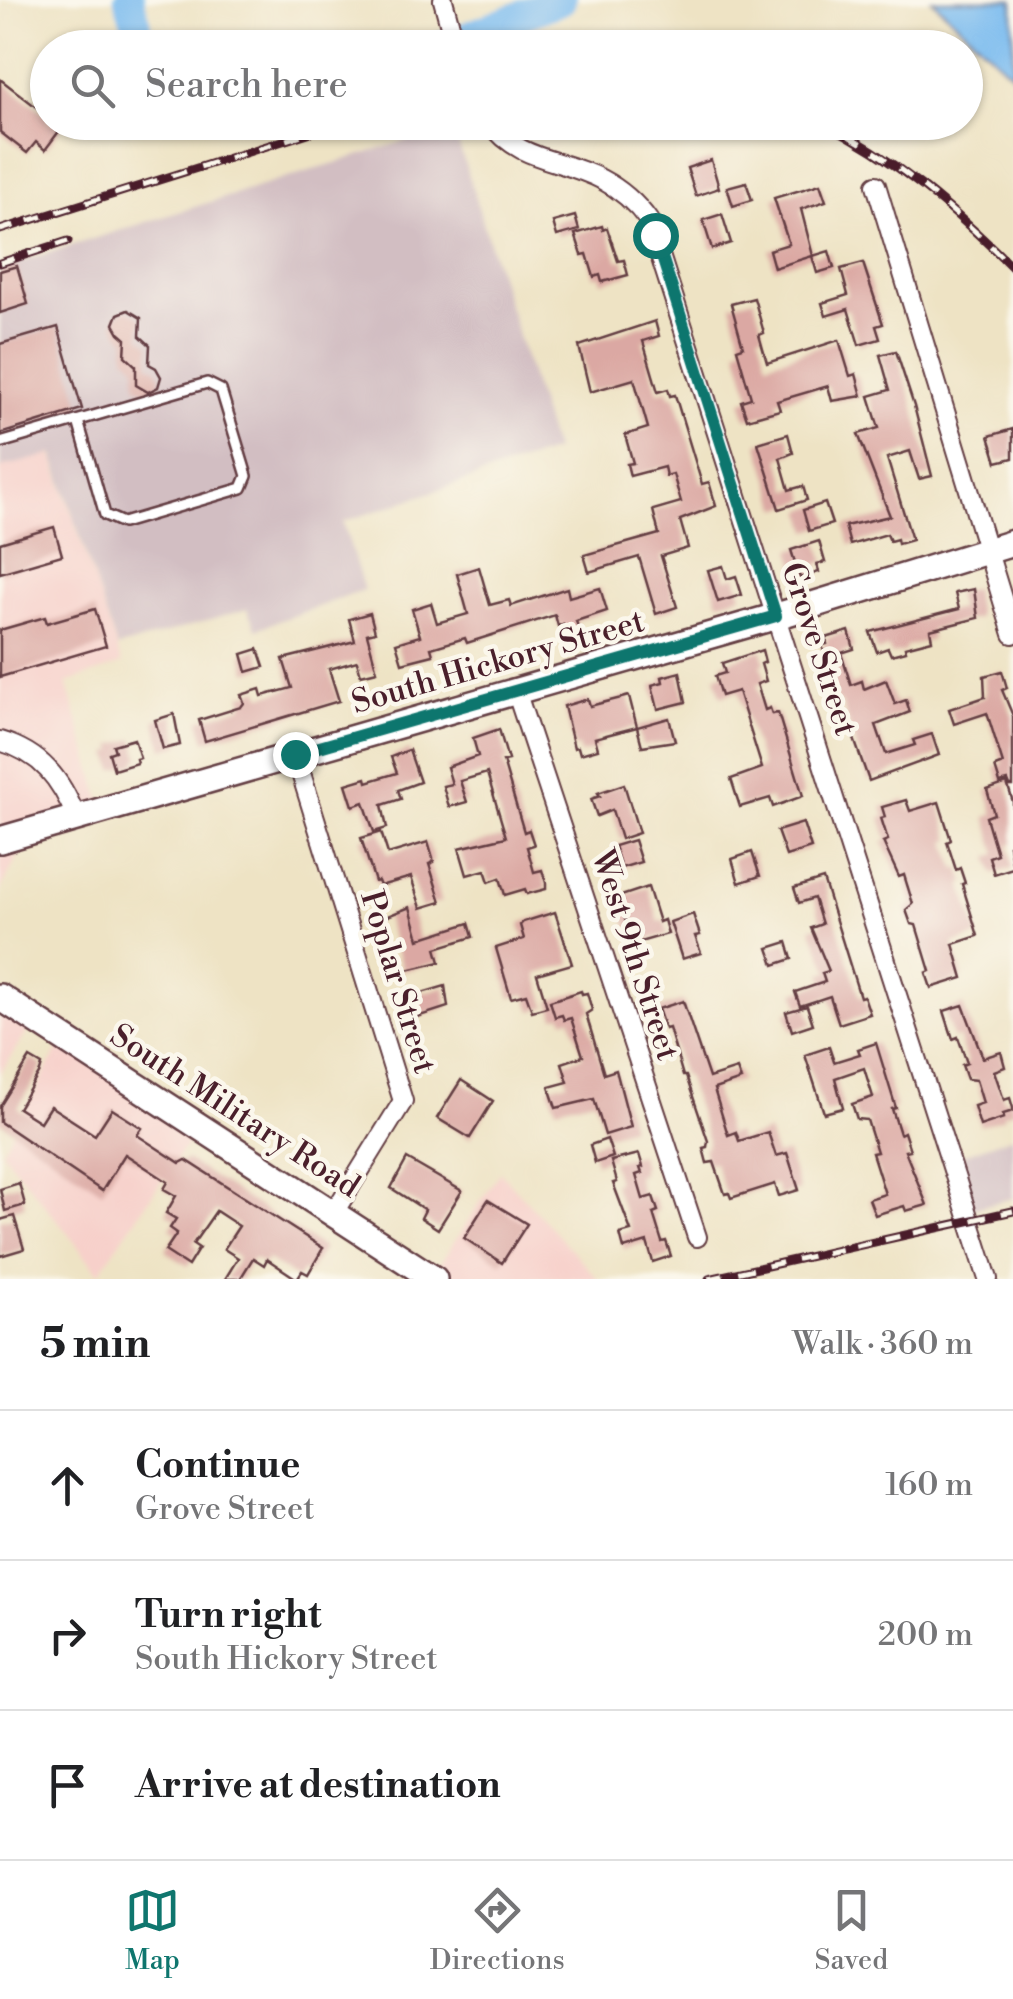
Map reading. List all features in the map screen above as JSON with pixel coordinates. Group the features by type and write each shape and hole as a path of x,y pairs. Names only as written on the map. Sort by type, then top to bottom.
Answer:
{"street":[{"path":"444,5 451,30"},
{"name":"Grove Street","path":"506,140 518,149 600,178 630,199 649,220 988,1279"},
{"path":"876,185 1013,634"},
{"name":"South Hickory Street","path":"0,840 776,616 1013,543"},
{"name":"West 9th Street","path":"516,691 697,1237"},
{"path":"0,740 24,750 50,769 63,786 76,817"},
{"name":"Poplar Street","path":"295,754 403,1101 332,1214"},
{"name":"South Military Road","path":"0,997 434,1279"}],"lane":[{"path":"0,443 207,383 220,390 247,476 242,488 123,524 105,515 78,421"}],"shaded area":[{"path":"408,140 457,140 554,451 343,522 364,590 256,629 247,609 117,648 53,454 0,468 0,268"},
{"path":"52,454 122,664 67,683 104,809 31,831 0,891 0,468"},
{"path":"0,997 35,1020 0,1074"},
{"path":"64,1039 198,1127 99,1273 2,1151"},
{"path":"1013,1136 1013,1198 966,1210 951,1159"},
{"path":"500,1172 598,1279 431,1277"}],"water":[{"path":"932,0 1013,0 1013,75 983,47 983,30 964,30"}],"building":[{"path":"0,79 30,102 30,140 52,140 45,150 36,142 27,153 0,132"},
{"path":"711,160 719,188 696,196 687,168"},
{"path":"746,182 752,200 733,206 727,187"},
{"path":"820,184 826,201 801,209 813,256 829,251 834,268 817,273 812,256 774,268 769,250 789,244 774,198"},
{"path":"722,214 731,243 712,249 703,220"},
{"path":"575,216 579,230 557,236 553,222"},
{"path":"602,226 603,230 607,228 618,261 624,260 628,275 602,282 600,275 594,277 575,234"},
{"path":"863,263 883,324 876,326 880,339 859,345 848,309 826,316 822,303 848,295 841,269"},
{"path":"17,266 28,304 0,313 0,271"},
{"path":"754,298 767,363 839,340 850,376 856,374 862,396 832,401 828,386 777,401 780,410 747,419 741,401 751,398 737,349 743,347 731,304"},
{"path":"128,310 141,318 140,336 150,345 149,364 161,377 158,387 148,392 136,385 136,366 125,356 126,339 114,324 118,314"},
{"path":"655,321 659,336 643,341 658,392 668,389 670,396 675,395 702,484 709,482 716,506 680,520 688,548 661,556 677,607 656,614 639,557 589,572 584,555 659,534 653,510 681,502 673,474 666,476 664,467 630,476 627,464 633,463 625,435 648,428 634,379 590,392 579,346"},
{"path":"58,327 82,409 0,434 0,344"},
{"path":"896,351 932,476 919,479 910,451 887,458 912,540 898,544 897,539 890,541 887,534 850,545 845,526 890,516 858,434 879,428 869,396 890,390 880,355"},
{"path":"1013,429 1013,458 997,462 989,436"},
{"path":"788,434 793,453 780,458 789,490 803,486 807,500 779,509 758,443"},
{"path":"825,503 832,524 809,531 803,510"},
{"path":"54,527 62,555 0,573 0,543"},
{"path":"819,541 825,562 817,564 819,572 800,578 791,550"},
{"path":"723,566 727,579 736,576 742,595 718,602 708,570"},
{"path":"479,567 490,605 509,600 511,606 567,588 569,597 600,588 607,611 576,621 579,630 566,633 563,624 558,626 555,615 467,643 465,638 431,648 433,655 402,663 396,643 420,636 412,609 431,603 437,623 468,614 457,574"},
{"path":"974,589 978,618 930,630 932,640 905,647 906,651 891,655 888,648 877,652 870,632 959,609 955,593"},
{"path":"95,609 106,646 0,677 0,630 45,617 47,623"},
{"path":"370,613 375,632 367,634 377,671 361,675 357,661 329,669 339,701 205,741 199,720 241,707 241,695 260,689 262,696 292,688 283,659 355,641 349,619"},
{"path":"849,631 854,649 841,653 851,685 862,681 864,689 886,680 895,704 906,700 910,712 876,725 886,754 915,745 913,740 932,734 939,755 869,781 841,702 838,703 822,645 827,644 826,638"},
{"path":"258,649 264,667 247,672 242,654"},
{"path":"762,650 766,681 757,684 765,710 770,708 772,714 778,713 803,796 773,807 770,798 740,807 731,779 762,768 738,691 721,696 715,676 725,673 722,663"},
{"path":"1002,671 1007,688 1002,690 1013,716 1013,786 1008,781 1000,783 995,767 1003,764 987,713 954,724 949,709 985,697 984,676"},
{"path":"680,672 686,702 658,709 652,685 663,682 662,677"},
{"path":"629,696 637,727 595,738 598,749 580,754 578,747 574,748 564,706 588,699 590,706"},
{"path":"174,714 180,745 163,749 155,720"},
{"path":"669,718 675,741 642,746 637,727"},
{"path":"499,729 508,760 503,761 524,832 529,830 534,845 527,847 534,872 542,870 546,883 546,889 527,894 525,889 505,895 500,878 489,882 485,870 467,875 459,848 506,837 487,773 460,781 467,802 449,807 443,786 452,784 447,767 478,756 473,738"},
{"path":"134,739 140,758 137,763 114,770 109,753 115,751 113,745"},
{"path":"409,750 420,782 398,790 401,799 382,805 387,828 374,832 364,802 353,806 346,784 397,773 391,757"},
{"path":"1007,783 1013,802 1013,844 1009,845 1013,868 994,874 989,857 997,854 986,817 994,814 987,790"},
{"path":"624,784 639,833 621,839 612,810 597,816 591,799"},
{"path":"906,800 910,811 939,802 951,840 947,842 956,870 960,868 965,883 962,884 978,936 953,944 963,978 931,988 916,925 911,924 906,910 913,904 904,875 899,877 883,842 888,840 882,807"},
{"path":"803,823 811,848 786,856 777,831"},
{"path":"381,832 388,854 428,842 434,862 429,864 441,902 421,908 411,877 380,886 375,882 361,838"},
{"path":"634,840 641,862 621,868 614,846"},
{"path":"752,852 760,876 739,883 732,859"},
{"path":"823,879 860,997 864,996 870,1014 839,1024 830,996 800,1006 795,992 825,982 822,973 829,971 811,928 822,924 814,898 799,903 794,888"},
{"path":"648,887 659,922 664,920 668,934 633,944 621,896"},
{"path":"410,907 419,939 469,923 473,937 436,948 440,962 403,971 385,917"},
{"path":"555,912 572,964 537,974 547,1007 532,1011 526,994 511,998 496,948 524,939 520,925 523,922"},
{"path":"693,914 701,953 682,959 670,922"},
{"path":"787,942 792,959 774,965 768,948"},
{"path":"445,986 448,1007 417,1017 411,996"},
{"path":"581,991 587,993 592,1010 586,1014 604,1074 616,1070 631,1127 605,1135 594,1099 556,1108 549,1087 568,1082 562,1063 583,1056 571,1018 555,1017 550,1001"},
{"path":"683,1001 709,1078 737,1069 741,1080 714,1089 728,1135 736,1132 739,1141 768,1132 776,1156 787,1153 799,1190 779,1196 775,1184 731,1198 729,1193 725,1194 714,1162 707,1163 703,1148 708,1141 669,1028 665,1029 658,1009"},
{"path":"963,1005 983,1058 1001,1052 1005,1067 994,1071 1004,1100 1010,1098 1013,1108 1003,1114 1004,1118 980,1126 974,1106 983,1103 976,1080 967,1079 962,1065 967,1063 958,1037 953,1039 944,1011"},
{"path":"807,1006 813,1024 792,1031 786,1012"},
{"path":"876,1043 896,1108 892,1109 910,1150 905,1151 927,1205 906,1211 904,1206 875,1215 869,1199 885,1194 872,1153 877,1152 867,1120 857,1119 852,1104 873,1097 864,1068 835,1078 843,1108 824,1113 805,1055 829,1047 834,1062 860,1054 858,1049"},
{"path":"30,1058 42,1065 18,1108 40,1122 50,1106 95,1135 112,1109 142,1128 137,1135 180,1163 186,1160 323,1248 308,1274 302,1271 297,1279 267,1259 264,1265 253,1258 240,1279 225,1279 238,1258 224,1249 239,1226 216,1211 193,1244 199,1248 188,1266 165,1251 177,1233 170,1228 176,1219 166,1213 176,1196 164,1189 168,1182 125,1154 102,1191 0,1122 0,1106"},
{"path":"461,1080 493,1101 470,1138 437,1118"},
{"path":"607,1139 613,1157 595,1163 590,1145"},
{"path":"639,1154 643,1167 642,1173 636,1175 643,1199 653,1196 658,1211 653,1213 671,1256 653,1262 647,1242 624,1249 620,1234 631,1231 613,1183 617,1182 611,1161"},
{"path":"407,1159 462,1191 438,1229 421,1218 425,1210 391,1188"},
{"path":"19,1183 25,1205 5,1211 0,1189"},
{"path":"488,1200 527,1224 502,1263 464,1238"},
{"path":"14,1216 24,1249 0,1256 0,1220"}],"waterway":[{"path":"129,0 136,30"},
{"path":"484,30 561,0"}],"railway":[{"path":"0,230 286,140"},
{"path":"856,140 924,187 1013,268"},
{"path":"0,263 68,241"},
{"path":"709,1279 1013,1211"}],"route":[{"path":"295,754 776,616 655,235"}]}
